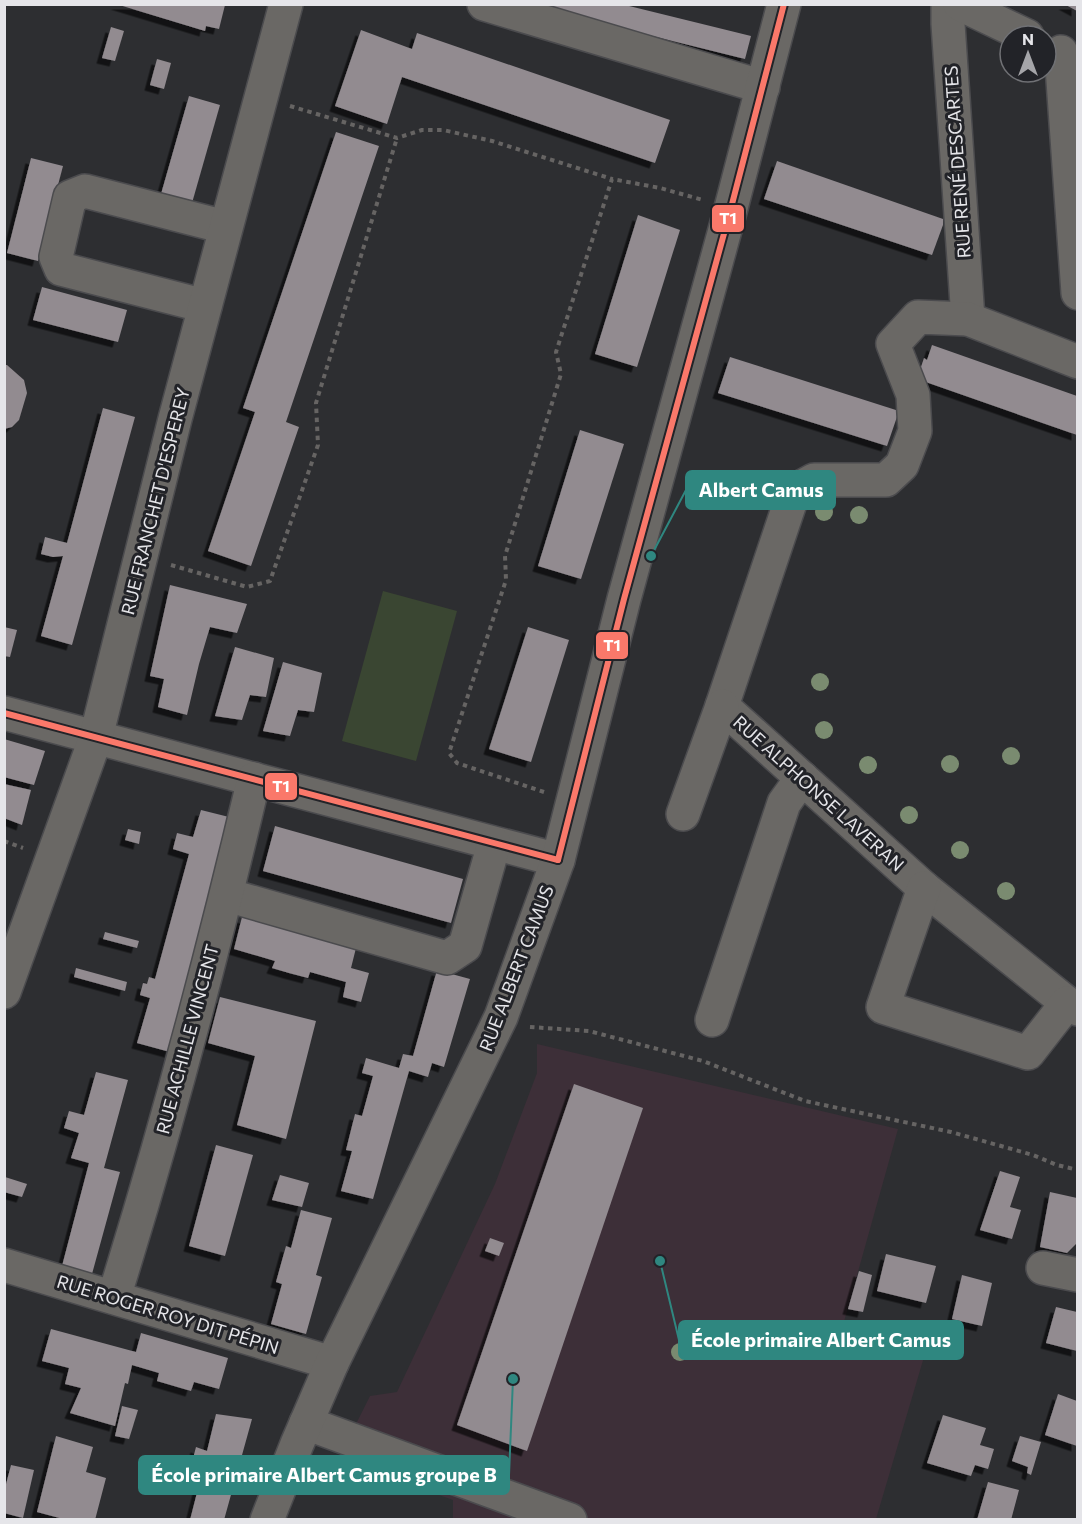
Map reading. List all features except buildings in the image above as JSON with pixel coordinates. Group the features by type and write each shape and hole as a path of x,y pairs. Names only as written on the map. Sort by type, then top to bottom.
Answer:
{"street":[{"name":"RUE FRANCHET D'ESPEREY","path":"4,992 96,737 175,419 286,4"},
{"path":"484,4 763,87"},
{"name":"RUE ALBERT CAMUS","path":"267,1520 332,1363 501,1017 558,860 624,599 784,4"},
{"name":"RUE RENÉ DESCARTES","path":"948,4 968,319"},
{"path":"960,4 1002,24"},
{"path":"1062,52 1077,294"},
{"path":"205,306 61,269 56,257 70,197 85,191 225,227"},
{"name":"RUE ALPHONSE LAVERAN","path":"1072,1006 924,888 722,706 794,491 814,480 886,480 902,465 915,431 913,395 893,344 918,317 968,319 1077,362"},
{"path":"683,814 722,706"},
{"path":"4,713 558,860"},
{"path":"712,1020 784,803 802,778"},
{"name":"RUE ACHILLE VINCENT","path":"114,1298 227,895 254,779"},
{"path":"227,895 447,958 465,946 494,844"},
{"path":"924,888 883,1007 1028,1053 1072,1006"},
{"name":"RUE ROGER ROY DIT PÉPIN","path":"4,1264 332,1363"},
{"path":"1043,1268 1077,1275"},
{"path":"306,1423 570,1520"}],"path":[{"path":"261,98 397,138 422,130 443,130 492,141 612,179 660,188 731,208"},
{"path":"142,557 247,587 270,581 318,445 316,403 397,138"},
{"path":"573,802 458,763 449,753 506,580 505,556 561,374 556,352 612,179"},
{"path":"527,1026 589,1032 703,1061 805,1101 951,1132 1077,1170"}],"shaded area":[{"path":"537,1044 898,1129 840,1336 924,1357 876,1519 453,1519 453,1500 347,1462 344,1448 370,1396 397,1392 495,1184 537,1073"}],"green space":[{"path":"383,591 457,611 416,761 342,741"}],"transit line":[{"name":"T1","path":"558,860 624,599 784,4"},
{"name":"T1","path":"4,713 558,860"}],"place":[{"name":"Albert Camus","path":"651,556"},
{"name":"École primaire Albert Camus","path":"660,1261"},
{"name":"École primaire Albert Camus groupe B","path":"513,1379"}]}
